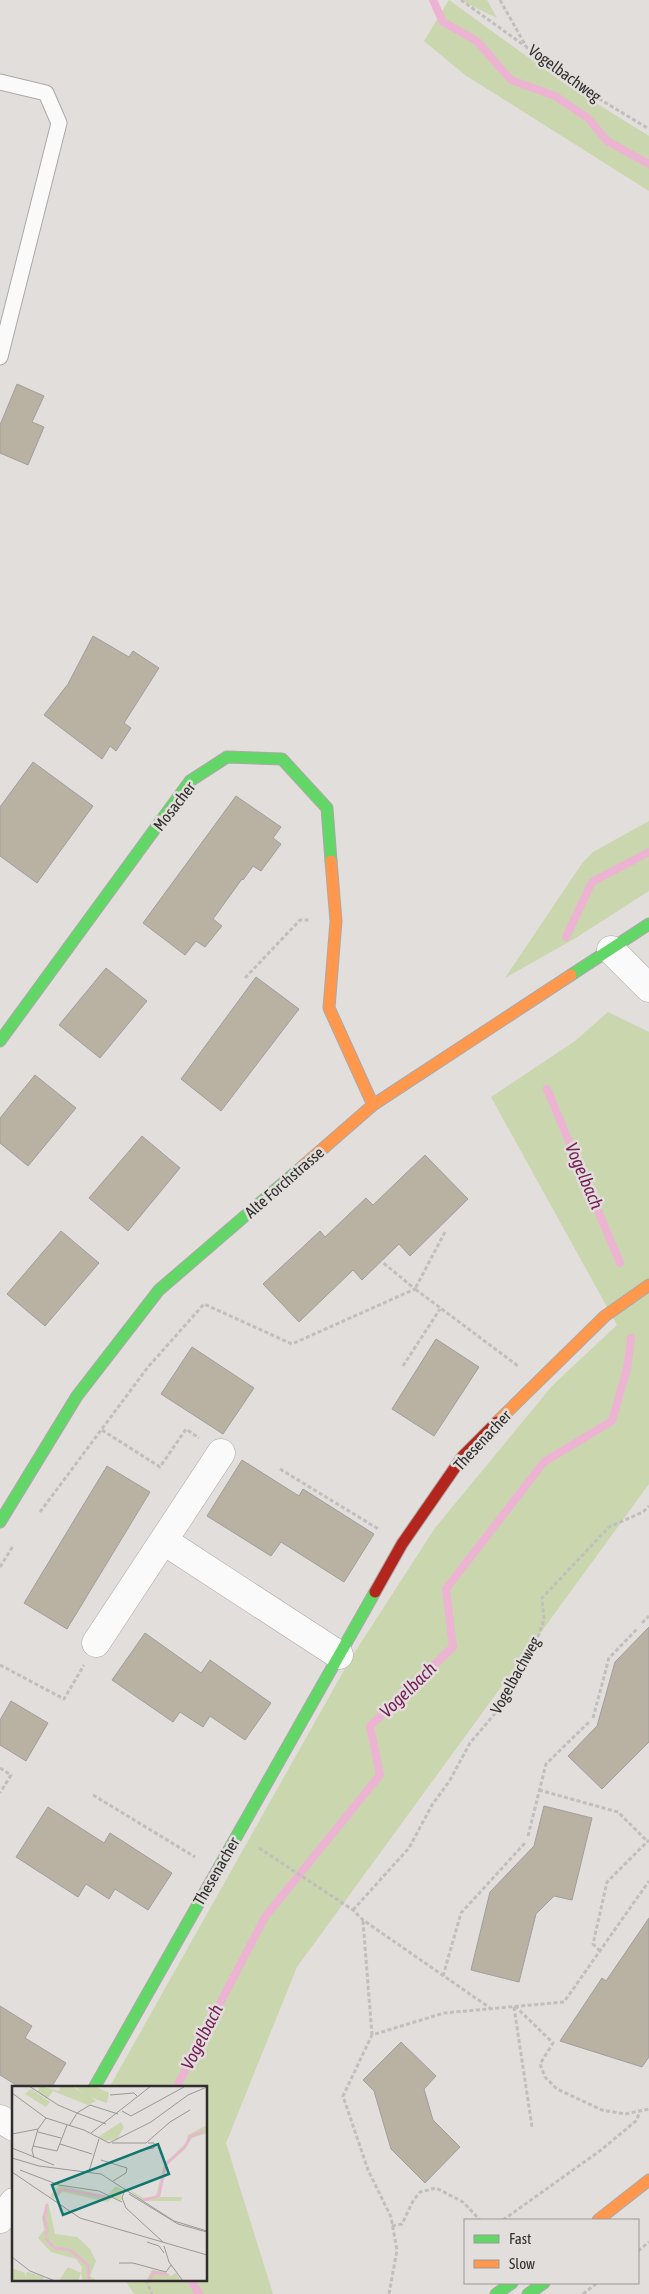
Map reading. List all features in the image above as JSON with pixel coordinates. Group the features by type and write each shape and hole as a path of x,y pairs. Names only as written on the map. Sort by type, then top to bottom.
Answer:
{"main road":[{"name":"Mosacher","path":"0,1041 190,781 226,757 282,759 327,808 336,921 329,1008 373,1105"},
{"name":"Alte Forchstrasse","path":"0,1522 77,1396 159,1290 373,1105 649,924"},
{"name":"Thesenacher","path":"95,2086 402,1544 464,1456 605,1316 649,1285"},
{"path":"599,2219 649,2180"},
{"path":"496,2294 511,2284"},
{"path":"528,2294 543,2284"}],"street":[{"path":"611,950 649,988"},
{"path":"96,1643 221,1453"},
{"path":"164,1541 339,1655"},
{"path":"0,2119 12,2126"},
{"path":"0,2219 12,2204"}],"lane":[{"path":"0,82 46,93 59,123 0,357"},
{"path":"0,1492 12,1502"}],"path":[{"path":"461,0 527,48"},
{"name":"Vogelbachweg","path":"500,0 527,48 588,92 649,129"},
{"path":"245,978 300,920 336,921"},
{"path":"37,1517 148,1367 204,1304 292,1344 415,1289 445,1232"},
{"path":"381,1261 440,1310 539,1381"},
{"path":"403,1366 440,1310"},
{"path":"102,1430 160,1467 186,1429"},
{"path":"280,1469 402,1544"},
{"name":"Vogelbachweg","path":"353,1910 409,1848 432,1805 450,1780 470,1743 503,1704 539,1634 544,1619 542,1598 609,1528 644,1512 649,1506"},
{"path":"642,1623 649,1616"},
{"path":"593,1718 609,1658 636,1629"},
{"path":"0,1665 64,1700 96,1643"},
{"path":"528,1836 546,1764 589,1722"},
{"path":"0,1768 11,1775 0,1794"},
{"path":"539,1790 618,1812 648,1841 607,1882 593,1944 600,1951"},
{"path":"93,1795 217,1870"},
{"path":"443,1976 461,1913 525,1843"},
{"path":"274,1858 353,1910 363,1920 490,2008"},
{"path":"372,2035 444,2013 564,2002 649,1881"},
{"path":"363,1920 372,2035 343,2096 368,2170 391,2217 397,2250 389,2294"},
{"path":"514,2006 532,2126"},
{"path":"514,2006 553,2043 540,2064 544,2077 557,2089 602,2110 625,2114 649,2109"},
{"path":"504,2219 601,2150 637,2120 639,2112"},
{"path":"392,2226 402,2224 413,2201 420,2192 436,2188 463,2202 479,2219"},
{"path":"639,2250 649,2242"},
{"path":"147,2282 152,2294"},
{"path":"583,2294 596,2284"}],"green space":[{"path":"449,0 565,84 649,136 649,191 465,75 424,41"},
{"path":"460,0 487,0 497,18"},
{"path":"649,821 649,891 574,939 505,978 583,862 593,852"},
{"path":"608,1012 649,1032 649,1484 297,1967 226,2143 273,2294 134,2294 126,2282 208,2282 208,2086 110,2086 351,1658 435,1528 552,1386 617,1325 491,1097 575,1041"}],"building":[{"path":"17,384 44,396 32,422 44,427 28,465 0,453 0,425"},
{"path":"93,636 129,657 133,651 159,668 124,723 131,728 116,751 110,746 102,759 44,715 68,684"},
{"path":"33,762 93,806 37,883 0,856 0,807"},
{"path":"236,796 281,827 273,838 281,844 261,871 253,866 242,879 213,919 222,926 205,947 196,941 185,955 143,923"},
{"path":"106,968 147,1001 100,1058 59,1025"},
{"path":"256,977 299,1009 221,1111 181,1079"},
{"path":"35,1075 76,1108 28,1166 0,1143 0,1118"},
{"path":"142,1136 180,1168 128,1231 89,1198"},
{"path":"425,1155 468,1199 410,1256 399,1244 362,1280 353,1270 299,1322 263,1284 320,1231 325,1237 366,1198 373,1205"},
{"path":"61,1231 99,1263 45,1326 7,1294"},
{"path":"436,1339 479,1367 434,1436 392,1409"},
{"path":"192,1347 254,1388 223,1434 161,1394"},
{"path":"242,1460 299,1496 303,1489 374,1534 344,1582 281,1542 271,1556 207,1516"},
{"path":"107,1466 150,1492 67,1629 24,1603"},
{"path":"649,1627 649,1742 602,1789 568,1756 597,1726 615,1662"},
{"path":"145,1633 201,1673 210,1660 271,1703 245,1740 210,1716 203,1727 180,1712 173,1722 112,1680"},
{"path":"11,1701 48,1723 26,1761 0,1745 0,1720"},
{"path":"544,1806 592,1818 572,1900 554,1896 536,1914 519,1982 471,1970 490,1892 534,1846"},
{"path":"48,1807 104,1843 110,1833 172,1873 148,1910 115,1889 109,1899 86,1884 78,1897 16,1857"},
{"path":"649,1918 649,2057 642,2067 560,2041 602,1978 606,1981"},
{"path":"0,2006 32,2026 25,2038 66,2063 52,2086 18,2086 0,2075"},
{"path":"401,2042 436,2076 424,2089 433,2120 460,2147 425,2183 391,2149 374,2091 363,2080"}],"waterway":[{"name":"Vogelbach","path":"433,0 443,22 477,41 511,80 555,96 588,118 607,141 649,164"},
{"name":"Vogelbach","path":"566,937 592,882 649,852"},
{"name":"Vogelbach","path":"547,1089 620,1263"},
{"name":"Vogelbach","path":"177,2086 265,1917 380,1775 370,1726 453,1647 446,1589 544,1462 612,1421 627,1369 631,1338"},
{"name":"Vogelbach","path":"192,2282 199,2294"}],"traffic: fast":[{"path":"0,1041 190,781 227,757 282,759 327,808 331,861"},
{"path":"571,975 649,924"},
{"path":"0,1522 77,1396 159,1290 303,1166"},
{"path":"95,2086 375,1592"},
{"path":"496,2294 511,2284"},
{"path":"528,2294 543,2284"}],"traffic: slow":[{"path":"331,861 336,921 329,1008 373,1105"},
{"path":"303,1166 373,1105 571,975"},
{"path":"497,1422 605,1316 649,1285"},
{"path":"599,2219 649,2180"}],"traffic: jam":[{"path":"375,1592 402,1544 463,1456 497,1422"}]}
